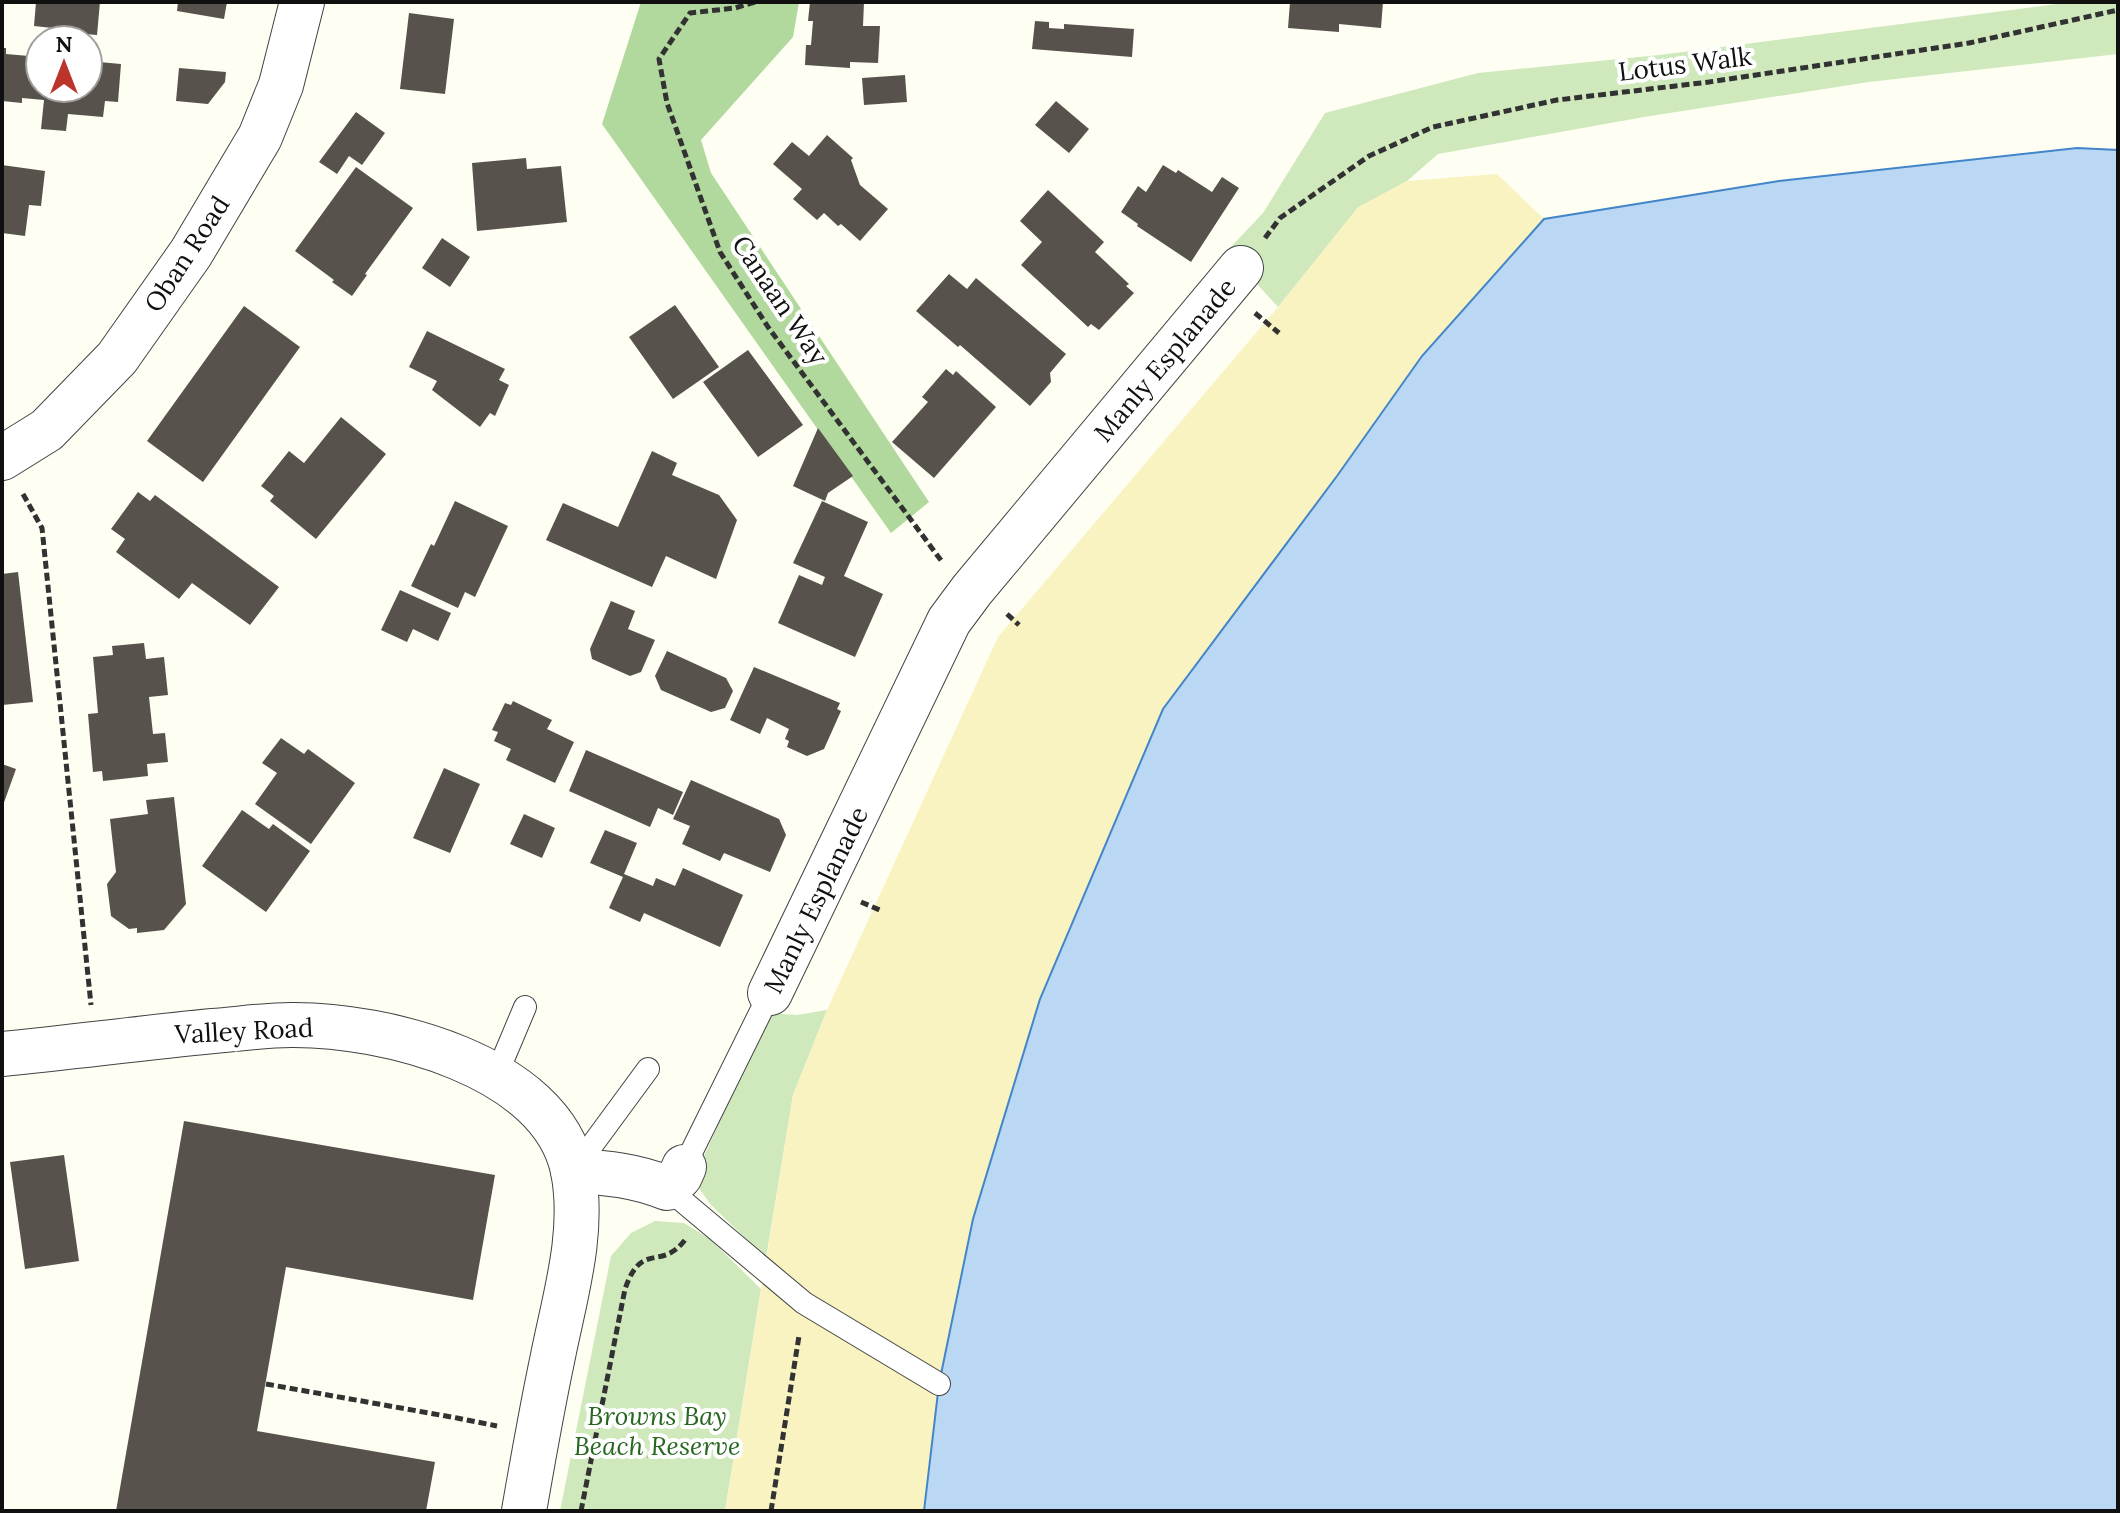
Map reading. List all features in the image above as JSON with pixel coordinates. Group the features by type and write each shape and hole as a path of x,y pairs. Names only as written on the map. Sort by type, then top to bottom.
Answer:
{"street":[{"name":"Oban Road","path":"2,458 47,430 117,358 191,253 260,137 281,85 302,2"},
{"name":"Manly Esplanade","path":"770,993 949,621 988,601 1241,268"},
{"name":"Valley Road","path":"2,1054 289,1025 356,1030 407,1040 476,1066 528,1099 552,1124 566,1147 573,1171"},
{"path":"524,1511 573,1259 577,1212 573,1171 643,1179 676,1178"}],"lane":[{"name":"Manly Esplanade","path":"676,1178 770,993"},
{"path":"496,1076 525,1007"},
{"path":"573,1171 648,1069"},
{"path":"676,1178 699,1216 804,1303 939,1384"}],"path":[{"name":"Canaan Way","path":"755,2 735,8 690,13 659,59 667,103 720,252 768,327 944,565 988,601"},
{"name":"Lotus Walk","path":"1280,218 1369,156 1433,127 1557,100 1709,82 1969,43 2118,10"},
{"path":"1253,312 1279,333"},
{"path":"2,458 42,528 94,1044"},
{"path":"988,601 1019,625"},
{"path":"855,899 882,911"},
{"path":"581,1511 629,1277 637,1264 645,1259 669,1256 681,1246 699,1216"},
{"path":"266,1384 652,1456"}],"green space":[{"path":"641,2 799,2 793,37 701,140 711,173 929,502 891,533 602,124"},
{"path":"2073,2 2118,2 2118,54 1869,82 1644,117 1438,154 1407,181 1358,208 1278,307 1227,251 1263,213 1325,113 1478,73 1659,55"},
{"path":"827,1010 793,1095 766,1258 711,1205 698,1187 699,1167 769,1013 797,1015"},
{"name":"Browns Bay Beach Reserve","path":"655,1221 684,1223 710,1239 761,1289 725,1511 560,1511 611,1256 631,1233"}],"sand":[{"path":"1497,174 1544,219 1422,356 1337,476 1163,709 1040,999 973,1219 939,1384 924,1511 725,1511 793,1095 827,1010 998,637 1278,307 1358,207 1407,181"}],"water":[{"path":"2077,148 2118,150 2118,1511 924,1511 939,1384 973,1219 1040,999 1163,709 1337,476 1422,356 1544,219 1779,181"}],"building":[{"path":"36,2 100,2 98,24 34,24"},
{"path":"178,2 227,2 224,19 177,11"},
{"path":"810,2 864,2 863,26 880,26 878,63 850,62 850,68 805,65 806,45 811,45 813,21 808,21"},
{"path":"1290,2 1383,2 1381,28 1339,24 1339,32 1288,28"},
{"path":"409,13 454,19 445,94 400,89"},
{"path":"1035,21 1049,22 1049,28 1064,29 1064,24 1134,29 1132,57 1032,49"},
{"path":"2,48 6,48 6,54 24,56 24,98 22,103 2,101"},
{"path":"104,62 121,64 118,102 105,101 103,117 68,114 66,131 41,129 44,104 104,104"},
{"path":"179,68 226,72 225,82 208,104 176,101"},
{"path":"905,75 907,102 864,105 862,78"},
{"path":"1056,101 1089,129 1069,153 1035,125"},
{"path":"356,112 385,133 362,165 349,156 337,174 319,162"},
{"path":"827,135 853,158 851,160 860,185 888,209 860,241 824,213 817,220 793,199 802,189 773,164 792,142 809,156"},
{"path":"526,158 527,169 561,166 567,222 477,231 472,163"},
{"path":"2,165 45,171 41,206 29,205 25,236 2,233"},
{"path":"1163,165 1176,173 1178,170 1212,192 1222,177 1239,188 1191,262 1121,212 1138,186 1146,192"},
{"path":"356,167 413,208 352,296 295,251"},
{"path":"1048,190 1104,242 1095,252 1129,284 1126,286 1134,293 1099,330 1091,324 1088,327 1021,265 1042,242 1020,221"},
{"path":"442,238 470,257 450,287 422,268"},
{"path":"949,274 967,289 976,278 1066,354 1050,373 1051,382 1030,406 916,311"},
{"path":"675,305 719,367 673,399 629,337"},
{"path":"244,306 300,347 203,482 147,441"},
{"path":"427,331 505,369 499,380 509,385 495,416 490,413 480,427 432,390 437,381 409,367"},
{"path":"748,350 803,425 758,457 703,382"},
{"path":"946,369 953,375 956,371 996,407 934,478 892,442 928,402 922,397"},
{"path":"341,417 386,454 316,539 270,501 274,496 261,486 289,451 304,463"},
{"path":"818,428 853,476 828,493 825,501 793,486"},
{"path":"652,451 677,463 672,475 719,495 737,520 716,579 666,556 652,587 546,540 563,503 618,527"},
{"path":"138,492 150,501 155,495 279,587 250,625 192,583 179,599 116,552 125,539 111,529"},
{"path":"455,501 508,526 475,597 465,592 458,608 411,586"},
{"path":"822,501 868,522 844,576 883,594 855,657 778,623 799,575 822,585 825,577 793,563"},
{"path":"18,572 33,702 2,705 2,574"},
{"path":"400,590 451,613 438,641 413,629 407,642 381,630"},
{"path":"611,601 635,611 628,629 655,640 641,672 630,676 592,659 590,649"},
{"path":"144,643 146,659 164,657 168,695 149,697 153,734 165,733 168,762 147,764 148,776 103,781 102,771 93,772 88,714 98,713 93,657 113,655 112,646"},
{"path":"667,651 726,678 733,691 725,708 711,712 661,690 655,676"},
{"path":"754,667 840,703 837,709 841,711 824,749 807,756 787,747 789,741 785,739 789,729 767,718 760,734 730,720"},
{"path":"513,701 552,720 547,729 574,742 555,783 506,760 511,749 494,741 498,732 492,730 505,703 511,705"},
{"path":"281,738 304,754 308,749 355,783 311,844 255,804 277,773 262,763"},
{"path":"586,750 683,792 673,815 658,808 650,827 569,791"},
{"path":"2,764 16,769 2,808"},
{"path":"444,768 480,784 450,853 413,838"},
{"path":"691,780 779,819 786,835 770,872 724,853 720,861 682,844 690,826 673,819"},
{"path":"174,797 186,904 164,930 137,933 137,928 129,929 111,916 107,884 116,872 110,819 148,814 146,800"},
{"path":"242,810 269,829 273,824 310,851 266,912 202,866"},
{"path":"524,814 555,828 542,858 510,844"},
{"path":"605,830 637,843 624,874 653,886 656,878 675,886 683,868 743,895 720,947 644,913 640,922 609,908 623,877 590,863"},
{"path":"184,1121 495,1175 473,1300 286,1267 257,1431 435,1462 426,1511 116,1511"},
{"path":"64,1155 79,1261 25,1269 10,1162"}]}
